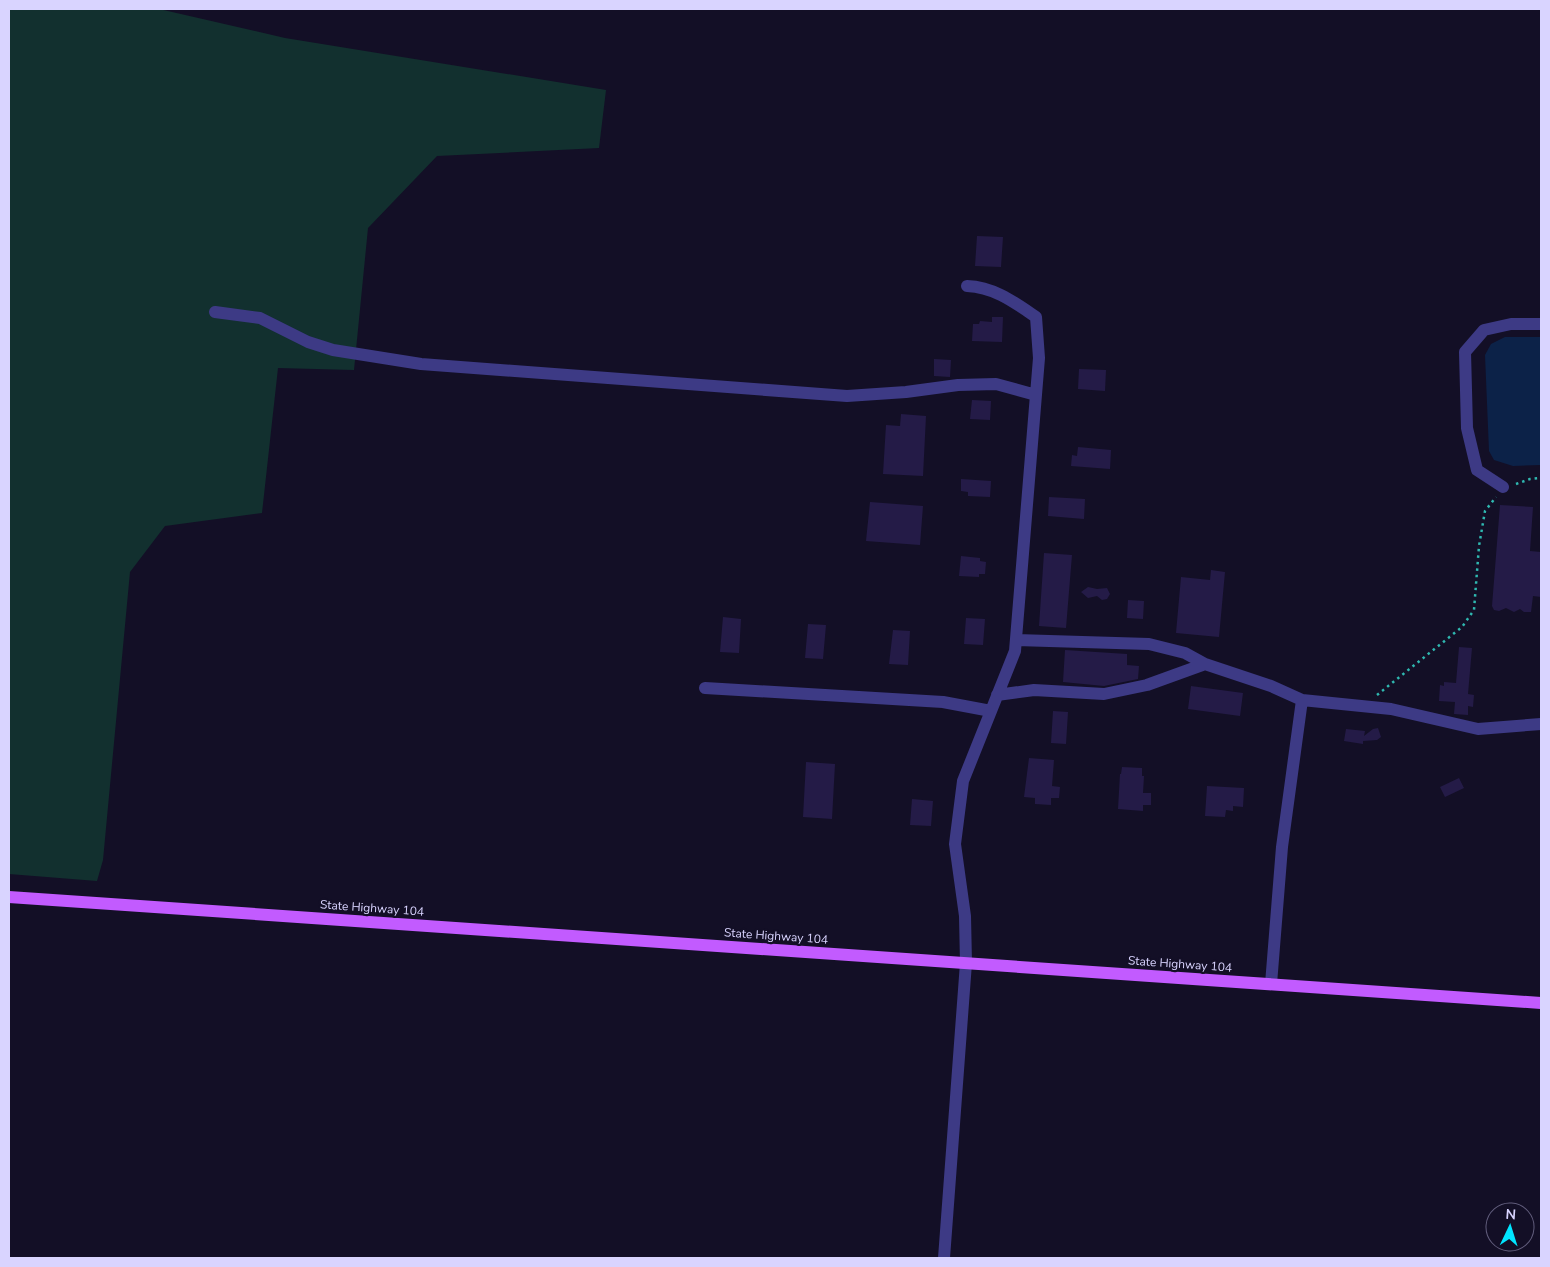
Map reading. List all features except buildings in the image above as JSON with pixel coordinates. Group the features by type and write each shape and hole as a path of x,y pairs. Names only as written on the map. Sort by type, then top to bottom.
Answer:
{"main road":[{"name":"State Highway 104","path":"9,897 1541,1002"}],"lane":[{"path":"944,1258 966,963 966,916 956,844 963,781 1015,651 1039,358 1036,317 999,293 980,286 967,286"},
{"path":"215,312 260,318 308,342 333,350 421,364 848,396 906,392 958,385 996,384 1036,395"},
{"path":"1503,487 1477,470 1467,428 1465,352 1484,330 1511,324 1541,324"},
{"path":"1016,640 1149,644 1185,654 1205,664 1271,686 1302,700 1390,709 1478,729 1541,724"},
{"path":"998,695 1034,690 1104,694 1146,685 1205,664"},
{"path":"705,688 943,702 991,711"},
{"path":"1271,984 1282,847 1302,700"}],"path":[{"path":"1360,707 1462,627 1474,610 1479,546 1485,511 1503,487 1530,479 1541,478"}],"green space":[{"path":"9,9 159,9 285,38 606,90 599,148 437,156 368,228 354,370 278,368 262,513 165,526 130,572 103,860 97,881 9,874"}],"water":[{"path":"1505,337 1541,337 1541,465 1513,466 1494,460 1489,451 1485,355 1491,344"}]}
